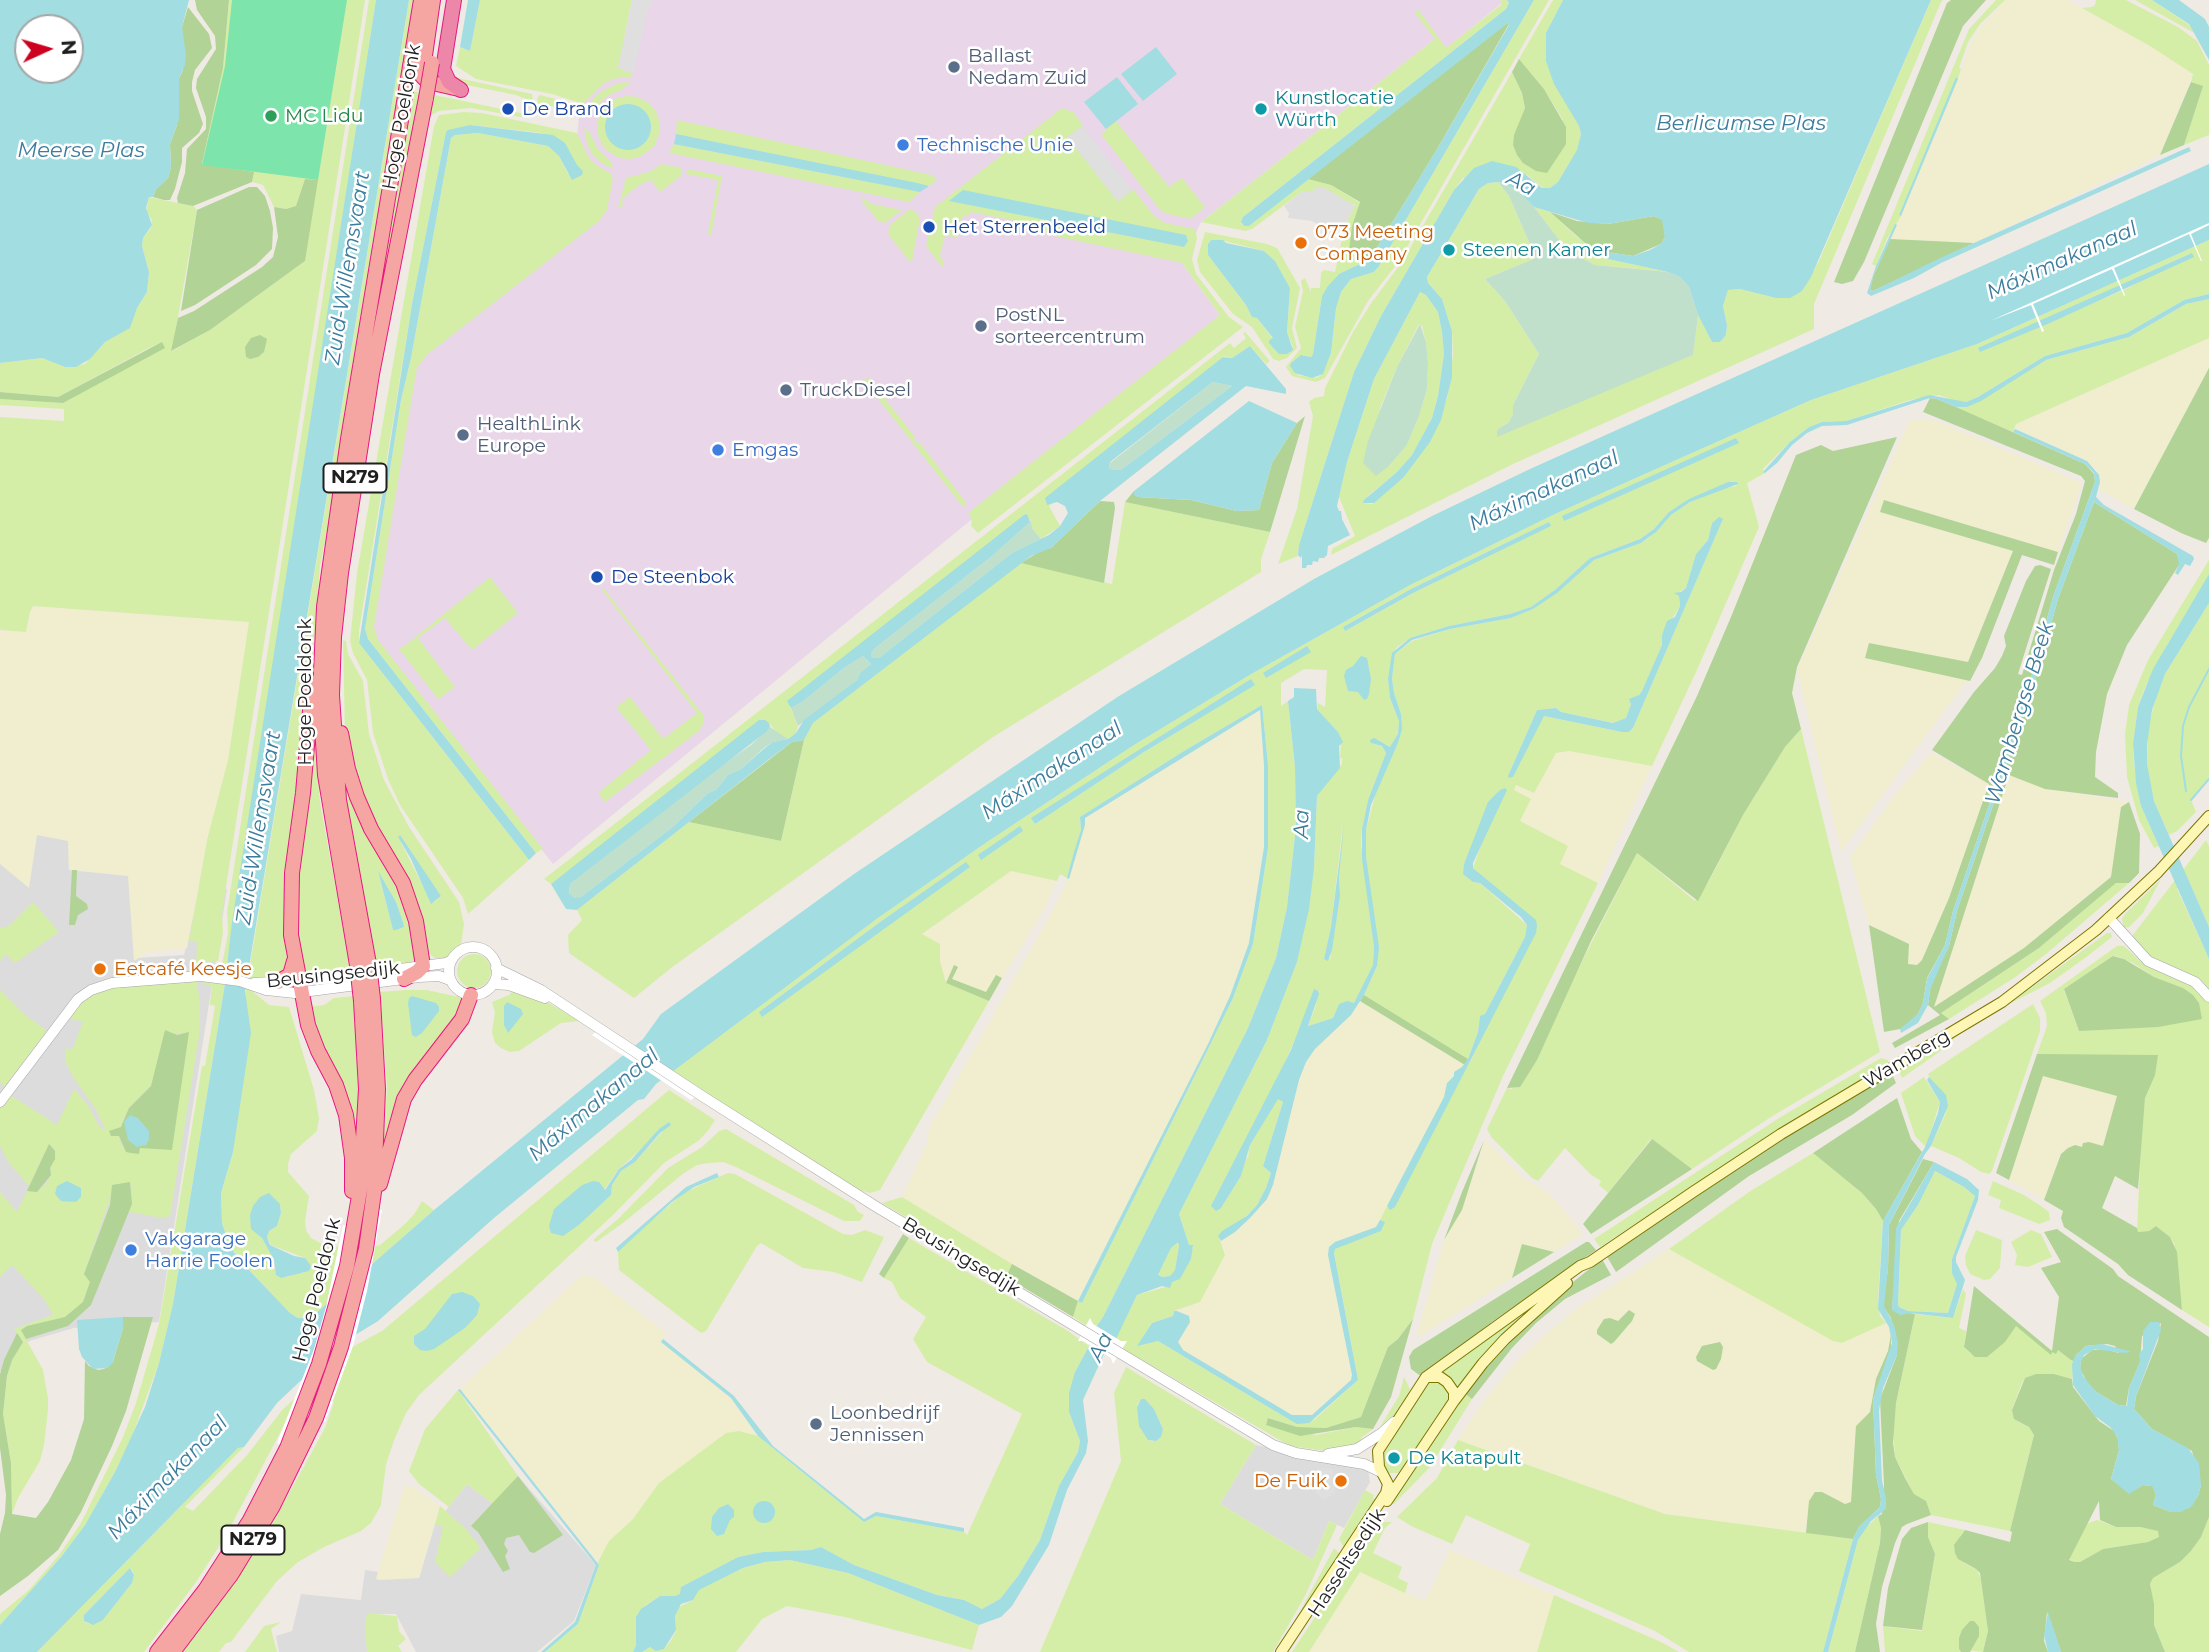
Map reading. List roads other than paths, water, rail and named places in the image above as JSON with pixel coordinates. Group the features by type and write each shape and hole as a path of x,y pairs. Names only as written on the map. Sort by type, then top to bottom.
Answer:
{"highway":[{"name":"Hoge Poeldonk","path":"363,965 325,775 320,693 321,645 336,519 421,0"},
{"path":"433,0 422,76 428,82 460,93"},
{"name":"Hoge Poeldonk","path":"173,1652 213,1600 257,1534 316,1418 354,1301 372,1209 378,1088 339,800 334,740 333,666 341,573 361,438 443,0"},
{"path":"454,0 443,66 447,79 460,93"},
{"path":"410,64 417,88 460,93"},
{"name":"N279","path":"321,645 314,659 290,912 294,956 312,1038 336,1085 346,1115 352,1158 352,1209 355,1227"},
{"name":"N279","path":"333,666 348,769 371,829 397,872 411,903 423,966"},
{"path":"278,982 292,972 294,956"},
{"path":"404,979 423,966"},
{"name":"N279","path":"372,1209 404,1099 415,1080 462,1019 471,995"},
{"name":"Hoge Poeldonk","path":"157,1652 236,1545 287,1448 313,1383 333,1319 355,1227 364,1152 367,1000"}],"main road":[{"name":"Wamberg","path":"1405,1475 1454,1401 1505,1339 1590,1262 1782,1134 2002,1002 2071,951 2109,918 2182,848 2209,816"},
{"name":"Wamberg","path":"1382,1498 1388,1487 1387,1479 1377,1461 1378,1451 1426,1377 1580,1266 1590,1262"},
{"path":"1426,1377 1440,1377 1447,1382 1454,1392 1454,1401"},
{"path":"1381,1472 1393,1477 1405,1475"},
{"name":"Hasseltsedijk","path":"1289,1652 1405,1475"},
{"name":"Hasseltsedijk","path":"1281,1652 1382,1498"}],"street":[{"path":"2109,918 2148,961 2195,982 2209,997"},
{"path":"475,947 490,955 496,968 493,984 483,993 471,995 459,990 450,980 449,967 462,950 475,947"},
{"name":"Beusingsedijk","path":"250,983 277,992 452,960"},
{"name":"Beusingsedijk","path":"496,968 541,990 875,1206 1273,1445 1296,1453 1364,1464 1381,1472"},
{"path":"0,1102 78,999 91,989 112,983 179,976 225,978 250,983"},
{"name":"Beusingsedijk","path":"250,983 278,982 300,987 439,976 450,980"},
{"name":"Beusingsedijk","path":"493,984 509,985 559,1003"},
{"name":"Wamberg","path":"1310,1455 1339,1453 1357,1448 1382,1433 1398,1419"}],"water":[{"name":"Meerse Plas","path":"0,0 189,0 182,27 186,54 185,65 179,78 179,119 170,144 171,167 168,178 156,189 153,197 149,197 146,208 152,225 143,238 142,246 149,272 147,292 137,308 130,328 105,342 90,359 76,367 65,367 42,358 0,363"},
{"path":"376,0 409,0 245,991 251,1033 233,1152 221,1193 222,1223 230,1247 290,1313 298,1318 315,1314 434,1210 643,1039 661,1014 854,874 1119,696 1314,579 1432,516 1530,469 2209,164 2209,240 1977,344 1811,400 1555,514 1410,585 1253,673 1134,745 878,918 656,1084 644,1099 638,1100 494,1218 378,1321 352,1337 311,1371 277,1403 244,1447 238,1448 37,1652 0,1652 0,1625 61,1557 85,1525 116,1470 145,1407 173,1304"},
{"path":"468,0 480,0 470,51 460,47"},
{"path":"1507,0 1534,0 1379,266 1374,272 1351,279 1341,292 1336,308 1331,353 1323,374 1312,378 1295,373 1291,363 1301,355 1311,357 1313,354 1322,296 1328,286 1339,274 1370,259 1436,151 1508,23 1249,226 1244,226 1241,222 1243,217 1506,9 1509,3"},
{"name":"Berlicumse Plas","path":"1563,0 1931,0 1811,277 1802,291 1790,298 1776,298 1740,289 1728,290 1723,306 1726,335 1720,342 1712,342 1698,315 1689,287 1680,277 1608,259 1593,250 1633,256 1650,250 1661,244 1665,237 1662,220 1654,216 1608,224 1588,223 1534,207 1517,190 1499,182 1488,183 1479,189 1427,277 1428,283 1442,299 1452,331 1452,377 1441,420 1430,442 1403,478 1374,503 1363,503 1412,455 1432,418 1438,396 1444,354 1442,332 1438,312 1426,295 1420,292 1374,379 1347,462 1337,506 1350,535 1328,546 1324,558 1302,568 1302,555 1301,558 1298,555 1299,545 1354,372 1381,316 1454,190 1474,168 1492,161 1516,167 1542,188 1550,188 1558,182 1577,150 1581,134 1579,126 1554,84 1546,61 1546,33"},
{"path":"2152,0 2179,0 2205,19 2209,27 2209,60 2189,24"},
{"path":"1156,47 1177,74 1143,101 1121,74"},
{"path":"1117,77 1138,104 1106,129 1084,102"},
{"path":"1956,77 1958,79 1901,216 1899,215"},
{"path":"628,104 644,111 651,127 644,143 628,150 612,143 605,127 612,111"},
{"path":"470,125 553,135 565,143 583,171 582,175 572,180 559,156 548,146 478,133 455,135 451,138 401,400 365,629 368,639 536,853 529,860 359,643 412,304 446,132"},
{"path":"676,134 929,186 920,192 674,144"},
{"path":"2189,147 2191,151 1941,263 1914,278 1871,296 1867,293 1876,266 1895,224 1897,225 1873,277 1870,290 1873,291 1938,259"},
{"path":"963,190 1186,235 1188,241 1184,247 949,201"},
{"path":"1211,240 1223,240 1226,243 1264,251 1275,261 1290,288 1287,332 1293,350 1287,354 1279,354 1269,343 1273,338 1257,318 1252,317 1208,255 1208,244"},
{"path":"2192,253 2194,257 2050,323 1980,352 1978,348"},
{"path":"2209,294 2209,299 2186,304 2129,337 2046,360 1967,407 1956,407 1930,398 1847,425 1822,426 1807,433 1792,445 1777,463 1763,472 1790,442 1809,427 1822,422 1846,421 1929,395 1966,402 2045,356 2127,333 2184,300"},
{"path":"1250,346 1286,389 1286,394 1246,386 1100,501 1051,548 1031,556 813,723 804,740 792,742 577,910 566,909 551,884 759,720 769,723 770,727 766,732 570,884 569,893 574,898 581,897 674,826 708,793 716,790 728,775 741,769 773,742 788,739 796,733 804,720 857,680 860,673 871,664 863,656 802,702 791,708 787,701 1024,515 1027,514 1030,522 992,556 874,649 872,658 879,658 1012,553 1049,535 1060,526 1068,513 1065,506 1057,502 1047,505 1045,498 1223,357 1232,358","holes":["1213,382 1232,386 1121,470 1109,469 1110,462"]},
{"path":"1249,401 1297,423 1272,463 1259,510 1237,511 1191,500 1134,495 1134,491"},
{"name":"Wambergse Beek","path":"2015,429 2087,461 2099,475 2096,497 2104,505 2194,559 2190,566 2185,564 2178,575 2175,573 2179,565 2177,554 2094,502 2058,599 2035,680 1957,911 1949,946 1930,990 1928,1005 1918,1023 1901,1033 1900,1029 1918,1014 1923,1003 1927,979 1945,945 1953,911 2031,678 2053,597 2095,482 2094,473 2085,464 2013,432"},
{"path":"1736,438 1739,443 1564,521 1562,516"},
{"path":"1728,482 1738,484 1690,502 1671,515 1656,532 1641,543 1594,560 1557,593 1533,609 1511,618 1450,629 1412,640 1395,654 1392,679 1402,729 1371,805 1366,830 1366,857 1379,947 1377,966 1364,995 1351,1015 1315,1049 1306,1062 1267,1199 1235,1232 1221,1241 1218,1236 1222,1231 1247,1216 1266,1188 1271,1173 1263,1166 1283,1102 1278,1099 1250,1145 1241,1176 1221,1208 1216,1211 1211,1206 1291,1050 1314,989 1319,994 1308,1026 1333,1018 1339,1004 1347,1001 1354,1003 1373,965 1374,947 1362,859 1362,829 1368,800 1386,753 1382,746 1371,743 1370,740 1374,738 1390,747 1398,734 1399,721 1390,698 1388,679 1392,653 1410,638 1531,607 1556,589 1590,558 1640,539 1654,529 1669,512 1689,499"},
{"path":"1719,517 1723,519 1633,728 1629,732 1622,732 1544,716 1513,777 1509,778 1537,710 1556,708 1561,712 1613,723 1626,718 1631,704 1629,699 1642,691 1662,645 1667,621 1675,617 1680,606 1679,596 1674,593 1686,588 1696,554 1708,540 1712,523"},
{"path":"1549,522 1551,526 1413,593 1345,631 1343,627 1411,589"},
{"path":"2209,574 2209,603 2165,674 2152,710 2147,764 2154,801 2209,927 2209,959 2141,806 2133,744 2138,707 2153,669"},
{"path":"1307,646 1311,652 1266,678 1263,673"},
{"path":"1361,656 1367,658 1371,679 1369,694 1364,700 1358,692 1348,691 1344,676 1346,670"},
{"path":"1251,679 1255,685 1144,752 1035,824 1031,818"},
{"name":"Aa","path":"1294,688 1316,689 1317,709 1338,732 1343,742 1339,746 1340,768 1317,796 1314,868 1309,909 1297,962 1267,1040 1179,1214 1189,1245 1193,1245 1191,1259 1180,1279 1172,1282 1170,1288 1162,1286 1137,1295 1116,1339 1104,1354 1083,1400 1088,1441 1086,1453 1067,1490 1049,1545 1012,1606 1001,1617 979,1625 848,1573 790,1560 765,1562 743,1568 699,1590 693,1600 681,1604 675,1616 676,1630 664,1649 656,1651 650,1647 642,1652 633,1652 636,1645 636,1617 641,1609 660,1596 680,1594 681,1587 738,1557 763,1552 811,1550 821,1547 854,1565 937,1595 964,1600 982,1609 1000,1599 1018,1576 1040,1540 1059,1486 1078,1452 1080,1441 1069,1412 1069,1393 1075,1372 1089,1346 1088,1338 1103,1317 1248,1028 1276,958 1287,907 1296,827 1295,767 1288,701 1294,697","holes":["1178,1242 1175,1270 1170,1276 1158,1275 1171,1248"]},
{"path":"1262,705 1268,765 1268,848 1253,944 1233,998 1082,1303 1078,1301 1208,1044 1230,996 1249,943 1264,847 1264,765 1260,710 1085,818 1069,879 1067,878 1081,830 1080,817"},
{"path":"1505,788 1507,790 1473,868 1536,920 1536,933 1395,1207 1390,1210 1387,1206 1444,1097 1447,1083 1468,1059 1478,1032 1480,1016 1485,1014 1525,937 1527,925 1521,917 1480,883 1473,882 1463,874 1464,864 1488,802"},
{"path":"1344,824 1340,896 1328,961 1324,959 1331,927"},
{"path":"1020,826 1023,831 981,860 978,855"},
{"path":"400,835 441,896 431,904 398,837"},
{"path":"966,862 970,867 762,1017 759,1012"},
{"path":"378,871 396,902 404,927 393,930"},
{"path":"412,996 436,1003 439,1007 439,1011 416,1037 412,1035 408,1003"},
{"path":"507,1002 521,1009 523,1014 508,1033 504,1025 504,1006"},
{"path":"1929,1077 1946,1095 1948,1106 1931,1146 1889,1225 1884,1306 1894,1325 1898,1343 1897,1355 1883,1388 1879,1410 1886,1509 1871,1521 1858,1540 1828,1652 1823,1652 1853,1539 1859,1527 1880,1507 1873,1399 1892,1343 1889,1327 1878,1309 1883,1221 1925,1147 1938,1113 1940,1102 1927,1080"},
{"path":"130,1115 138,1118 149,1131 146,1145 137,1147 128,1140 124,1122"},
{"path":"669,1122 671,1125 660,1133 635,1162 621,1171 612,1185 611,1195 563,1236 551,1233 549,1226 554,1209 582,1185 599,1182 605,1190 619,1169"},
{"path":"1934,1162 1967,1179 1979,1190 1978,1200 1956,1257 1965,1280 1953,1318 1910,1313 1900,1315 1892,1310 1896,1228","holes":["1935,1171 1975,1196 1952,1259 1952,1273 1957,1284 1948,1313 1908,1311 1899,1307 1901,1230 1918,1205"]},
{"path":"717,1173 719,1177 694,1187 672,1202 618,1252 616,1248 686,1187"},
{"path":"67,1181 81,1188 81,1197 76,1202 61,1201 55,1194 57,1186"},
{"path":"269,1193 280,1204 281,1213 277,1226 269,1231 267,1237 270,1245 305,1258 311,1266 309,1271 281,1278 276,1275 274,1260 262,1238 251,1229 250,1215 253,1206 260,1197"},
{"path":"1380,1220 1385,1222 1381,1231 1335,1249 1358,1380 1309,1423 1297,1424 1158,1341 1137,1346 1152,1323 1173,1316 1174,1311 1177,1311 1189,1316 1190,1322 1178,1342 1183,1350 1292,1415 1312,1415 1351,1380 1352,1375 1328,1255 1329,1247 1335,1242 1376,1227"},
{"path":"462,1292 473,1296 480,1304 477,1315 465,1328 434,1349 420,1350 414,1344 414,1336 425,1329 452,1294"},
{"path":"123,1317 123,1328 113,1362 108,1368 93,1369 82,1357 79,1349 77,1320"},
{"path":"2150,1322 2159,1322 2161,1330 2136,1396 2134,1409 2152,1429 2188,1448 2199,1463 2201,1485 2198,1496 2192,1506 2181,1512 2171,1512 2153,1505 2156,1495 2152,1486 2143,1485 2129,1494 2111,1479 2119,1450 2117,1436 2095,1416 2073,1385 2072,1364 2076,1355 2086,1346 2102,1344 2129,1351 2131,1352 2123,1353 2095,1349 2084,1355 2080,1365 2083,1376 2095,1391 2118,1405 2127,1406 2129,1388 2143,1349 2143,1331"},
{"path":"663,1339 734,1396 773,1446 864,1519 876,1512 964,1528 964,1532 876,1516 864,1522 758,1436 731,1398 661,1342"},
{"path":"460,1389 599,1565 578,1624 545,1652 541,1652 575,1622 596,1565 458,1390"},
{"path":"1141,1399 1145,1399 1154,1409 1163,1429 1161,1437 1156,1441 1148,1440 1139,1426 1137,1407"},
{"path":"760,1501 768,1501 775,1508 775,1516 768,1523 760,1523 753,1516 753,1508"},
{"path":"728,1504 734,1510 734,1517 724,1534 717,1536 711,1529 712,1517 719,1508"},
{"path":"130,1568 134,1575 132,1583 103,1620 93,1625 84,1621 84,1615"},
{"path":"2048,1612 2061,1652 2048,1652 2044,1635"}],"waterway":[{"path":"2186,791 2181,756 2183,726 2189,707 2209,669"},
{"path":"2191,800 2209,779"}],"place":[{"name":"Ballast Nedam Zuid","path":"954,67"},
{"name":"De Brand","path":"508,109"},
{"name":"Kunstlocatie Würth","path":"1261,109"},
{"name":"MC Lidu","path":"271,116"},
{"name":"Technische Unie","path":"903,145"},
{"name":"Het Sterrenbeeld","path":"929,227"},
{"name":"073 Meeting Company","path":"1301,243"},
{"name":"Steenen Kamer","path":"1449,250"},
{"name":"PostNL sorteercentrum","path":"981,326"},
{"name":"TruckDiesel","path":"786,390"},
{"name":"HealthLink Europe","path":"463,435"},
{"name":"Emgas","path":"718,450"},
{"name":"De Steenbok","path":"597,577"},
{"name":"Eetcafé Keesje","path":"100,969"},
{"name":"Vakgarage Harrie Foolen","path":"131,1250"},
{"name":"Loonbedrijf Jennissen","path":"816,1424"},
{"name":"De Katapult","path":"1394,1458"},
{"name":"De Fuik","path":"1341,1481"}],"water label":[{"name":"Máximakanaal","path":"2062,261"},
{"name":"Zuid-Willemsvaart","path":"348,268"},
{"name":"Máximakanaal","path":"1544,491"},
{"name":"Máximakanaal","path":"1052,771"},
{"name":"Zuid-Willemsvaart","path":"259,828"},
{"name":"Máximakanaal","path":"594,1105"},
{"name":"Máximakanaal","path":"168,1478"}]}
